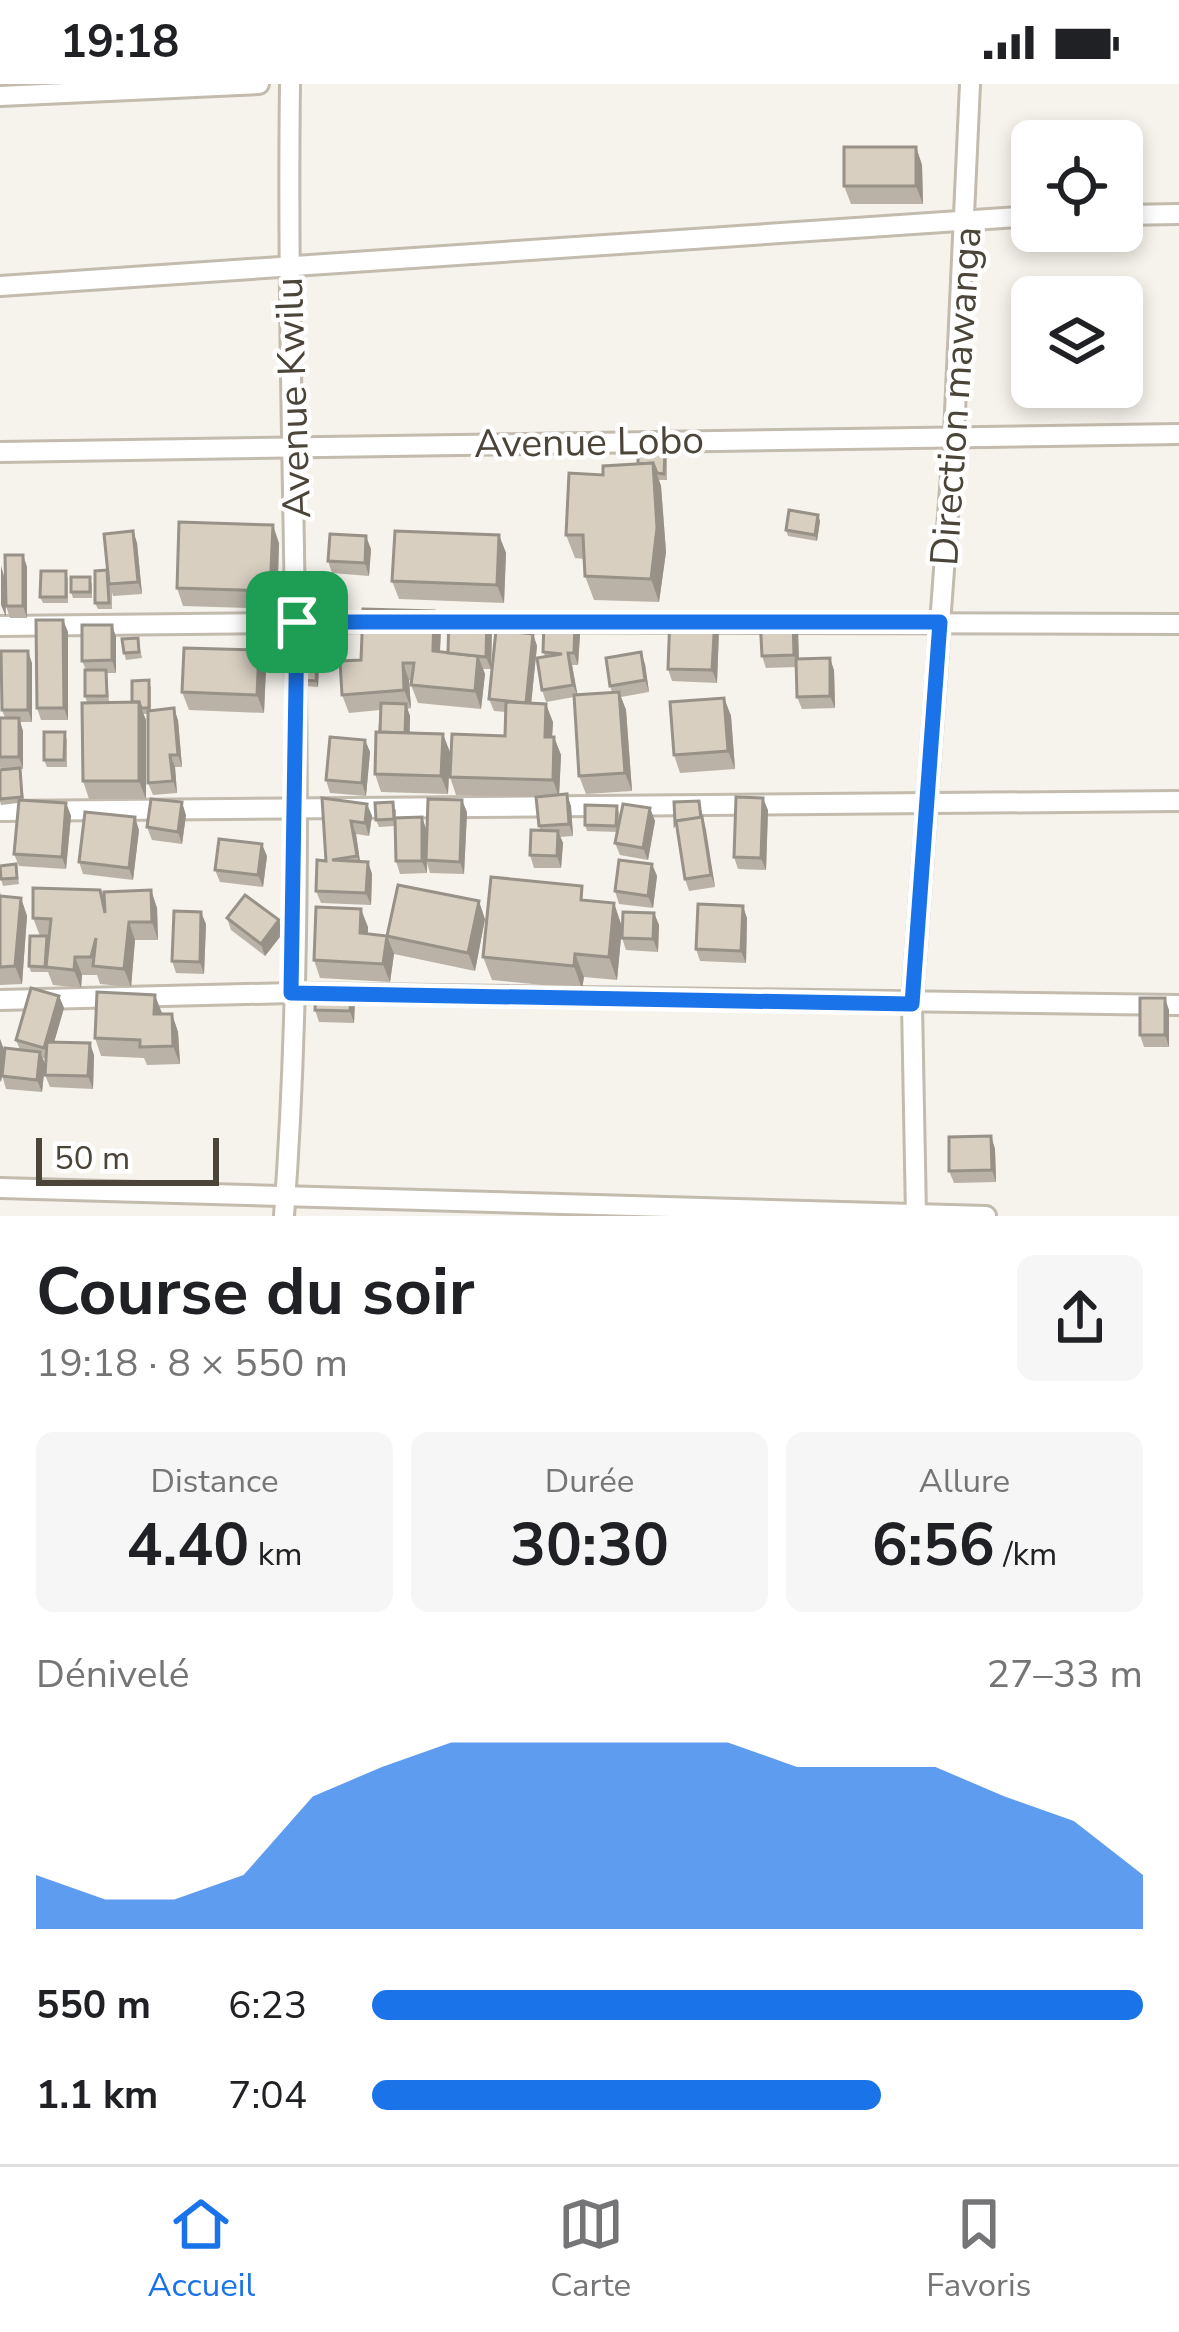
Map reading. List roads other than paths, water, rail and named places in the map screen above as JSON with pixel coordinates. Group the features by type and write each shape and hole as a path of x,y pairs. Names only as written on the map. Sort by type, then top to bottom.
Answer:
{"street":[{"path":"0,96 259,84"},
{"name":"Avenue Kwilu","path":"285,1206 297,622 288,267 290,84"},
{"name":"Direction mawanga","path":"916,1213 912,1004 954,434 970,84"},
{"path":"1143,215 1179,214"},
{"path":"0,286 1011,217"},
{"name":"Avenue Lobo","path":"0,452 1179,434"},
{"path":"0,626 1179,624"},
{"path":"0,811 1179,801"},
{"path":"0,1000 291,993 1179,1005"},
{"path":"0,1188 285,1206 986,1216"}]}
